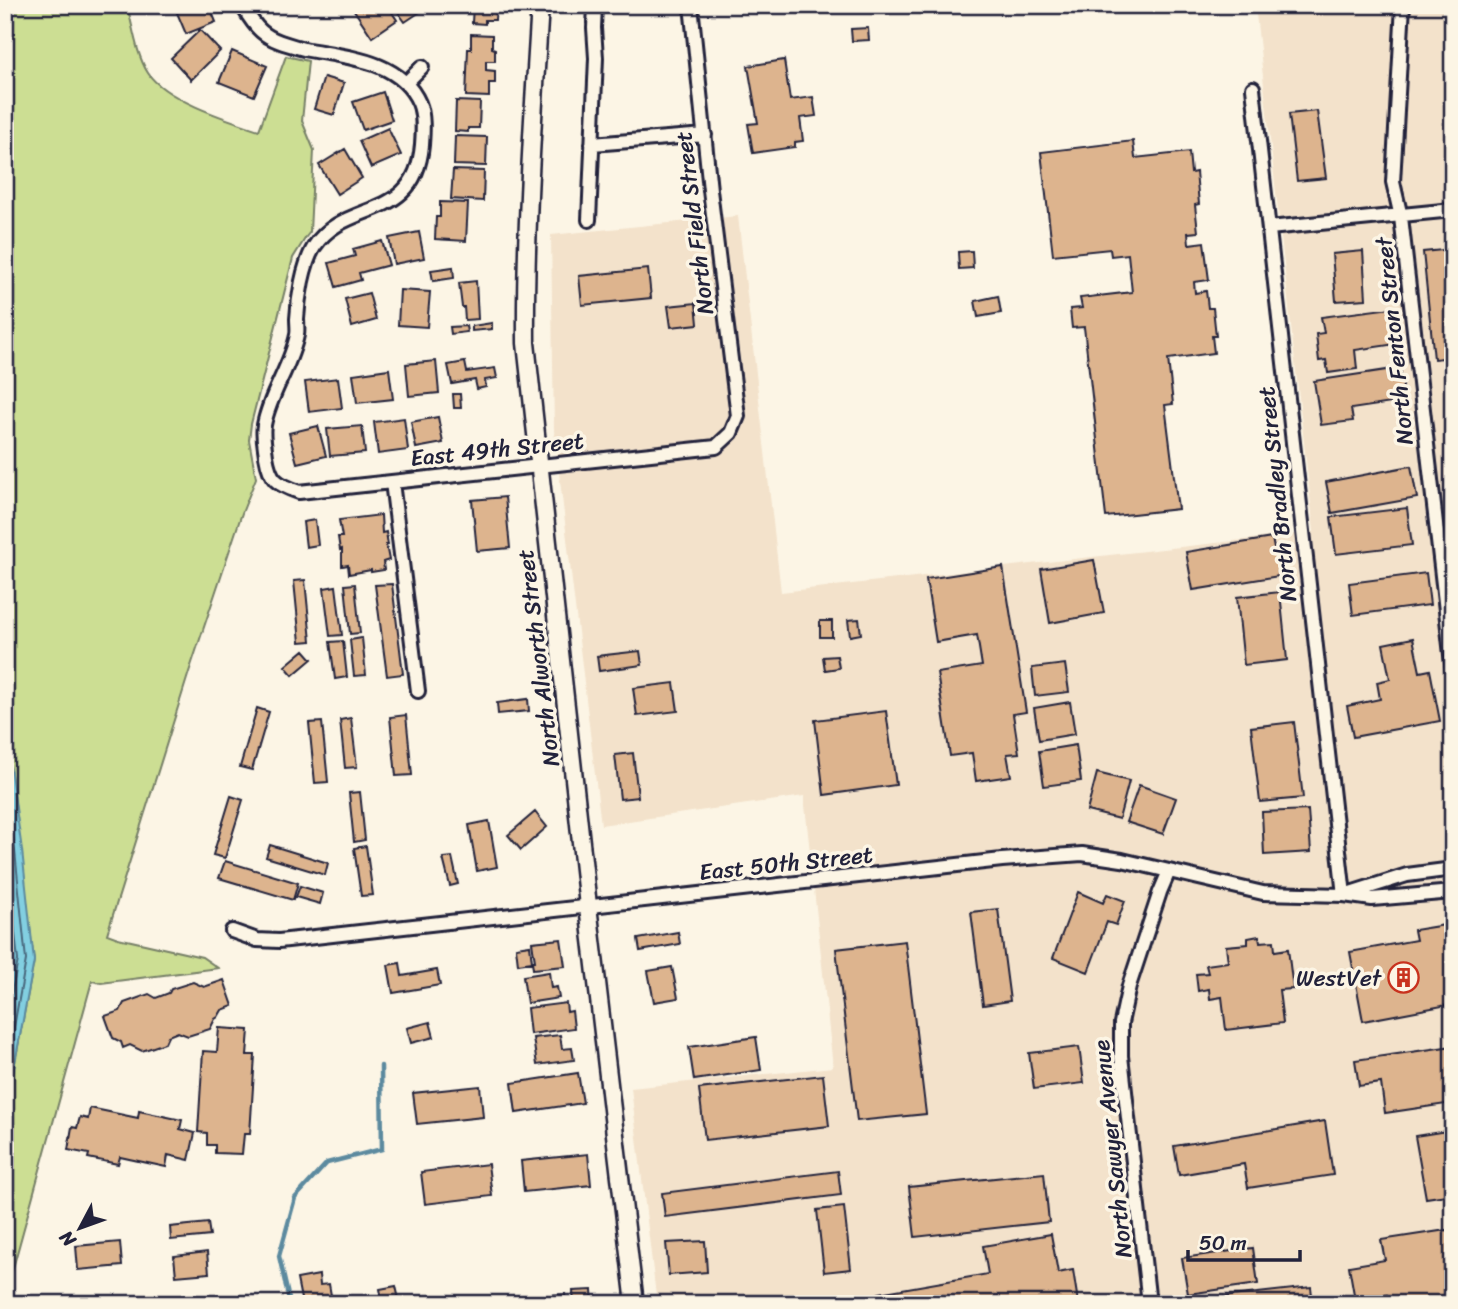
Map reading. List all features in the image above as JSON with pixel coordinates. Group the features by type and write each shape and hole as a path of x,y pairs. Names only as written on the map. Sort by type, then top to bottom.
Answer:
{"street":[{"path":"242,5 251,21 262,32 291,46 374,63 407,83 422,67"},
{"name":"North Alworth Street","path":"540,5 528,206 526,343 635,1304"},
{"path":"589,220 596,58 595,5"},
{"name":"North Field Street","path":"691,5 738,416 730,433"},
{"name":"North Fenton Street","path":"1403,5 1393,182 1401,216 1453,672"},
{"name":"East 49th Street","path":"407,83 419,103 423,125 417,168 408,186 393,200 343,220 327,232 314,247 302,283 297,333 290,359 264,426 269,473 282,486 299,492 716,447 730,433"},
{"name":"North Bradley Street","path":"1253,88 1344,895"},
{"path":"592,144 705,135"},
{"path":"1269,228 1453,210"},
{"path":"392,482 418,691"},
{"name":"East 50th Street","path":"232,931 257,940 279,941 1002,860 1082,854 1122,860 1263,893 1344,895 1372,899 1453,892"},
{"name":"East 50th Street","path":"1344,895 1407,875 1453,869"},
{"name":"North Sawyer Avenue","path":"1149,1304 1121,1056 1121,1023 1129,986 1169,871"}],"shaded area":[{"path":"1255,5 1453,5 1453,1304 657,1304 631,1088 833,1067 804,796 601,825 554,430 551,235 738,216 781,592 1314,532"}],"green space":[{"path":"5,5 127,5 140,57 156,83 199,108 259,130 286,56 308,61 302,121 314,150 310,232 293,258 251,424 249,440 256,478 189,672 107,934 202,957 218,968 101,983 92,981 5,1289 5,1116 34,961 10,766 5,752"}],"water":[{"path":"5,752 10,766 22,850 34,961 5,1116"}],"building":[{"path":"181,5 209,5 216,22 186,34 175,8"},
{"path":"362,5 387,5 397,20 372,37 354,10"},
{"path":"393,5 420,5 423,10 405,22"},
{"path":"473,5 496,5 495,20 485,20 485,24 472,23"},
{"path":"868,28 869,40 852,41 851,29"},
{"path":"200,30 220,51 191,80 171,58"},
{"path":"471,34 492,35 495,61 486,61 486,70 495,71 495,83 489,83 489,97 466,96"},
{"path":"232,51 267,66 254,96 219,82"},
{"path":"784,60 790,100 813,97 816,116 800,118 803,141 795,142 795,147 753,153 748,124 758,123 748,66"},
{"path":"324,77 344,83 334,115 314,109"},
{"path":"383,92 392,120 363,130 353,102"},
{"path":"456,101 480,102 479,128 468,128 468,132 455,131"},
{"path":"1317,111 1326,178 1297,181 1289,114"},
{"path":"388,128 401,155 371,168 359,141"},
{"path":"455,136 487,137 486,166 454,165"},
{"path":"1133,141 1135,158 1189,152 1191,173 1196,172 1199,204 1195,205 1198,232 1188,233 1189,244 1204,242 1209,280 1194,282 1195,293 1206,291 1208,308 1213,308 1216,336 1212,336 1214,353 1168,359 1173,404 1165,405 1178,509 1106,517 1084,327 1072,328 1070,309 1082,308 1080,298 1132,292 1128,254 1111,256 1110,249 1053,255 1041,152"},
{"path":"345,149 362,178 337,194 319,165"},
{"path":"453,170 484,171 483,201 451,199"},
{"path":"440,202 468,203 466,241 435,239"},
{"path":"419,232 424,258 394,264 389,238"},
{"path":"382,241 389,265 359,273 361,280 336,287 329,263 355,256 353,249"},
{"path":"1453,249 1453,357 1434,359 1423,252"},
{"path":"972,251 973,268 959,269 958,252"},
{"path":"1363,251 1366,299 1336,301 1332,254"},
{"path":"453,267 454,278 433,281 431,270"},
{"path":"648,269 651,298 582,305 579,276"},
{"path":"476,281 478,319 465,320 459,283"},
{"path":"400,290 430,292 427,327 398,325"},
{"path":"369,293 376,320 352,327 345,299"},
{"path":"998,296 1001,313 978,317 975,301"},
{"path":"696,303 698,324 671,327 668,306"},
{"path":"1391,308 1396,344 1355,350 1357,369 1328,373 1326,360 1319,361 1316,334 1324,333 1321,317"},
{"path":"492,323 492,329 472,331 472,326"},
{"path":"466,326 467,332 451,334 450,327"},
{"path":"436,361 439,393 409,396 406,364"},
{"path":"465,362 467,372 495,368 497,378 485,380 486,387 477,389 475,380 452,384 448,365"},
{"path":"1400,368 1405,401 1351,409 1353,421 1321,425 1314,381"},
{"path":"389,369 393,399 357,403 353,374"},
{"path":"338,378 342,408 309,412 305,382"},
{"path":"453,394 460,394 461,408 454,408"},
{"path":"1453,395 1453,445 1452,445 1446,396"},
{"path":"438,417 443,443 416,448 411,422"},
{"path":"404,418 408,450 378,454 374,422"},
{"path":"318,426 326,456 297,463 289,433"},
{"path":"362,426 365,453 330,456 327,429"},
{"path":"1411,466 1417,498 1332,513 1326,482"},
{"path":"505,497 510,548 477,551 472,500"},
{"path":"1407,508 1412,545 1336,554 1331,517"},
{"path":"381,515 382,533 386,532 389,560 383,562 384,570 349,574 348,565 342,566 342,549 340,550 338,537 342,537 339,520"},
{"path":"315,520 318,545 306,547 303,522"},
{"path":"1272,538 1279,576 1193,590 1186,552"},
{"path":"1094,560 1104,613 1050,623 1041,569"},
{"path":"1003,567 1026,712 1013,714 1019,753 1007,754 1011,776 976,781 972,753 950,756 937,673 982,666 977,635 936,642 926,579"},
{"path":"1426,573 1430,605 1353,615 1349,583"},
{"path":"305,580 311,641 300,642 294,581"},
{"path":"355,584 360,633 350,634 345,585"},
{"path":"392,584 403,674 387,676 375,585"},
{"path":"336,586 342,635 330,636 324,588"},
{"path":"1280,592 1287,660 1244,665 1237,597"},
{"path":"859,619 861,634 850,636 848,620"},
{"path":"820,621 832,621 832,637 820,637"},
{"path":"362,638 366,675 354,676 350,640"},
{"path":"1413,638 1420,672 1430,670 1440,721 1353,737 1347,706 1380,699 1377,682 1390,679 1383,644"},
{"path":"343,641 347,677 335,679 330,642"},
{"path":"304,650 312,659 293,675 285,666"},
{"path":"640,651 642,665 599,671 597,656"},
{"path":"837,656 839,668 825,670 823,657"},
{"path":"1065,664 1069,692 1035,696 1032,668"},
{"path":"674,683 678,711 637,716 633,688"},
{"path":"528,699 529,711 498,714 497,703"},
{"path":"1070,702 1075,734 1039,740 1034,708"},
{"path":"257,708 269,712 252,770 240,767"},
{"path":"886,711 896,785 824,795 815,720"},
{"path":"406,715 412,775 396,776 390,717"},
{"path":"351,718 357,767 345,768 340,720"},
{"path":"322,722 328,782 315,783 309,723"},
{"path":"1294,722 1303,798 1260,802 1251,727"},
{"path":"1076,745 1081,781 1044,786 1039,751"},
{"path":"633,753 638,797 620,799 615,755"},
{"path":"1097,773 1129,781 1119,819 1087,811"},
{"path":"1139,785 1176,798 1163,834 1126,822"},
{"path":"360,792 365,840 354,842 349,793"},
{"path":"231,796 243,800 225,858 213,855"},
{"path":"1308,810 1311,852 1264,855 1262,812"},
{"path":"535,812 547,827 521,850 508,835"},
{"path":"489,821 497,867 477,871 469,825"},
{"path":"270,845 328,863 325,875 266,857"},
{"path":"366,846 373,895 361,896 354,848"},
{"path":"452,857 458,884 450,886 443,858"},
{"path":"225,861 298,883 293,900 219,878"},
{"path":"300,886 323,893 320,904 296,897"},
{"path":"1078,892 1103,903 1107,894 1125,901 1116,925 1107,922 1088,972 1053,958"},
{"path":"998,909 1010,1001 983,1005 971,912"},
{"name":"WestVet","path":"1445,925 1448,939 1453,938 1453,1004 1363,1021 1350,952 1416,940 1414,930"},
{"path":"678,932 680,944 640,951 638,939"},
{"path":"1259,936 1260,942 1274,941 1275,951 1288,949 1293,989 1279,990 1283,1023 1226,1030 1222,997 1210,999 1209,989 1198,991 1196,974 1208,973 1206,965 1228,962 1226,946 1248,944 1248,938"},
{"path":"561,939 565,966 533,969 532,961 535,961 532,942"},
{"path":"905,941 926,1114 857,1121 836,949"},
{"path":"530,945 532,962 518,964 516,947"},
{"path":"400,963 402,976 437,970 440,985 393,993 388,965"},
{"path":"672,967 678,998 654,1002 648,971"},
{"path":"549,972 551,988 557,987 559,998 527,1003 523,976"},
{"path":"224,980 233,1006 222,1010 210,1029 188,1036 178,1032 168,1036 165,1043 142,1051 130,1045 123,1048 121,1042 113,1038 105,1016 120,1011 124,1003 149,994 156,998 169,993 171,989 193,982 204,987"},
{"path":"566,1003 567,1012 572,1011 574,1028 530,1034 527,1008"},
{"path":"430,1022 434,1037 411,1043 407,1028"},
{"path":"219,1028 249,1030 247,1055 255,1055 250,1134 244,1134 242,1154 215,1153 215,1145 207,1145 207,1133 198,1132 203,1051 217,1052"},
{"path":"560,1035 562,1049 572,1048 574,1060 537,1065 533,1038"},
{"path":"756,1037 761,1070 694,1080 689,1047"},
{"path":"1453,1046 1453,1103 1385,1113 1381,1083 1359,1086 1355,1060"},
{"path":"1079,1047 1084,1083 1034,1089 1029,1053"},
{"path":"578,1073 583,1103 516,1113 512,1083"},
{"path":"823,1075 829,1126 705,1140 699,1089"},
{"path":"480,1086 483,1117 417,1124 413,1093"},
{"path":"90,1108 138,1118 139,1111 182,1120 180,1129 195,1133 189,1160 168,1155 166,1167 120,1157 118,1164 88,1158 89,1154 68,1150 72,1127 77,1128 80,1117 88,1119"},
{"path":"1325,1121 1333,1175 1248,1188 1244,1164 1179,1175 1174,1146"},
{"path":"1453,1130 1453,1194 1426,1198 1415,1136"},
{"path":"588,1154 591,1185 524,1192 521,1161"},
{"path":"488,1164 492,1196 425,1204 421,1172"},
{"path":"838,1171 841,1195 665,1217 662,1193"},
{"path":"1044,1173 1049,1222 915,1237 909,1187"},
{"path":"844,1207 851,1269 824,1272 817,1210"},
{"path":"208,1223 210,1236 171,1240 170,1227"},
{"path":"1453,1229 1453,1304 1389,1304 1387,1295 1355,1300 1349,1266 1385,1260 1381,1240"},
{"path":"1051,1234 1058,1273 1073,1270 1078,1302 881,1304 879,1293 988,1274 983,1246"},
{"path":"705,1241 707,1272 669,1275 666,1243"},
{"path":"120,1242 122,1266 78,1270 76,1246"},
{"path":"1253,1248 1258,1284 1188,1294 1182,1258"},
{"path":"207,1252 209,1273 176,1276 174,1256"},
{"path":"319,1275 320,1285 329,1284 332,1301 302,1304 297,1279"},
{"path":"396,1286 400,1304 383,1304 380,1289"},
{"path":"1311,1287 1313,1304 1187,1304 1187,1301"},
{"path":"592,1290 593,1304 574,1304 573,1291"},
{"path":"565,1294 566,1304 552,1304 551,1295"},
{"path":"83,1299 83,1304 35,1304 35,1300"}],"waterway":[{"path":"290,1304 279,1256 295,1198 327,1163 382,1149 381,1066"}],"place":[{"name":"WestVet","path":"1404,978"}]}
